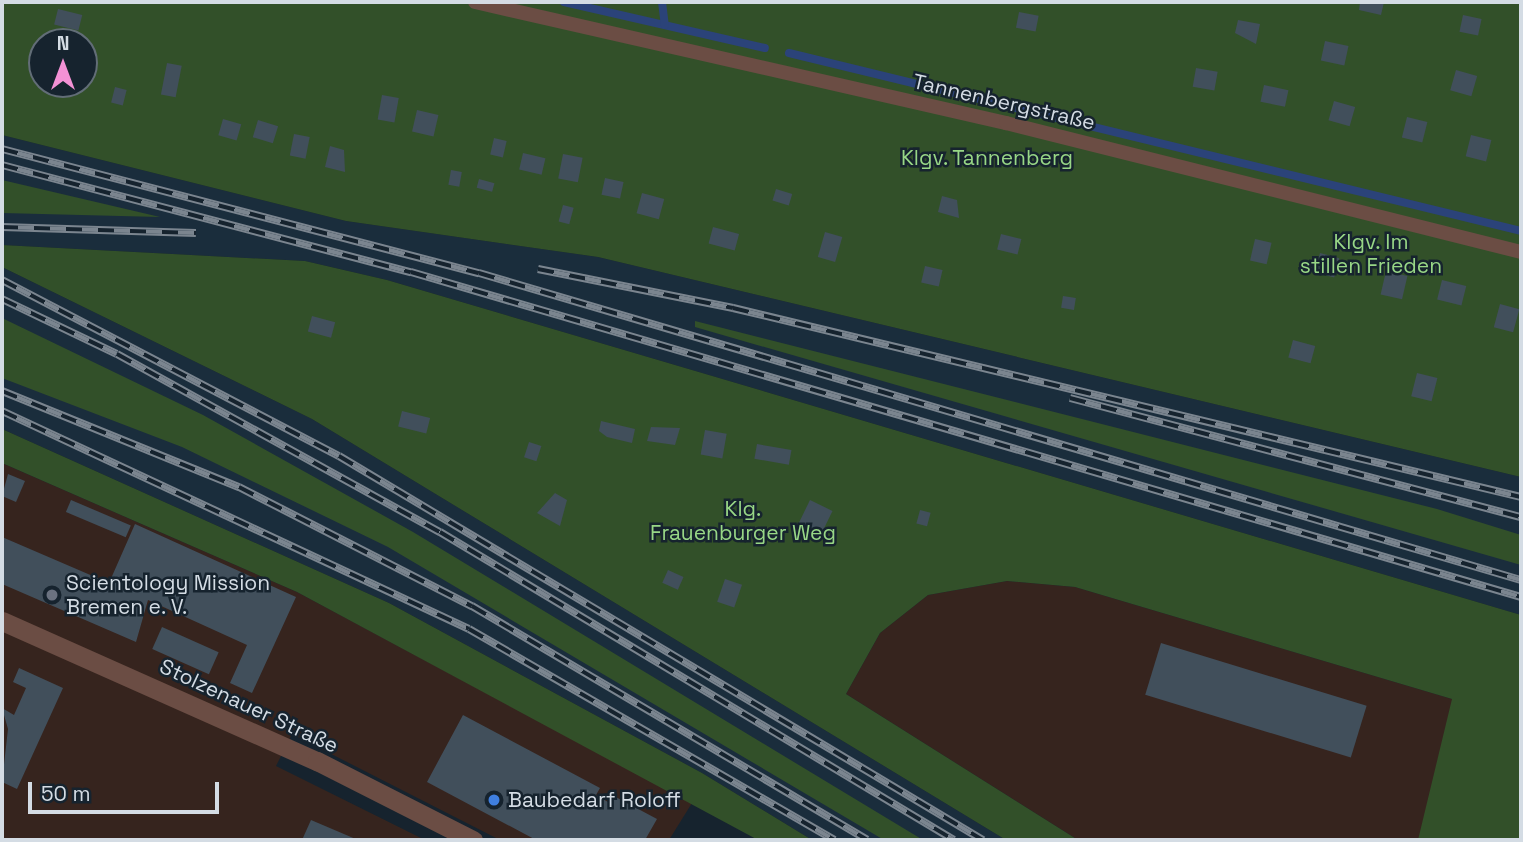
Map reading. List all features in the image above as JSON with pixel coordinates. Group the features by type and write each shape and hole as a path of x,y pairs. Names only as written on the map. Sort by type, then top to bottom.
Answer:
{"street":[{"name":"Stolzenauer Straße","path":"2,621 317,761 473,840"}],"lane":[{"name":"Tannenbergstraße","path":"475,2 1006,123 1521,252"}],"shaded area":[{"path":"2,135 346,221 598,257 1521,477 1521,615 387,280 305,261 2,245"},
{"path":"2,267 312,419 1006,840 812,840 702,773 389,603 2,429"},
{"path":"2,463 297,592 692,803 669,840 500,840 292,734 276,766 425,840 2,840"},
{"path":"1007,581 1075,587 1452,699 1521,840 1078,840 846,694 880,633 928,595"}],"green space":[{"name":"Klgv. Tannenberg","path":"2,2 1521,2 1521,477 598,257 346,221 2,135"},
{"path":"2,180 160,217 2,213"},
{"name":"Klg. Frauenburger Weg","path":"2,245 305,261 387,280 1521,615 1521,840 1418,840 1452,699 1075,587 1007,581 928,595 880,633 846,694 1078,840 1006,840 312,419 2,267"},
{"path":"2,318 203,415 413,532 923,840 884,840 388,547 182,447 2,378"},
{"path":"695,321 1437,509 1521,535 1521,565 695,327"},
{"path":"2,429 389,603 702,773 812,840 758,840 297,592 2,463"}],"building":[{"path":"1360,2 1384,2 1381,15 1359,10"},
{"path":"58,9 82,15 79,28 54,25"},
{"path":"1019,12 1039,16 1036,32 1016,28"},
{"path":"1463,15 1482,19 1478,36 1459,32"},
{"path":"1238,20 1260,24 1256,44 1235,33"},
{"path":"1325,41 1348,46 1344,66 1321,61"},
{"path":"167,63 182,66 176,97 161,94"},
{"path":"1196,68 1218,72 1214,91 1193,87"},
{"path":"1456,70 1477,76 1471,96 1450,90"},
{"path":"1264,85 1288,90 1285,107 1260,102"},
{"path":"115,87 127,90 123,105 111,103"},
{"path":"382,95 399,98 394,123 378,120"},
{"path":"1334,101 1355,107 1350,126 1328,120"},
{"path":"417,110 438,115 433,136 412,131"},
{"path":"1407,117 1427,122 1422,142 1402,137"},
{"path":"223,119 241,124 237,141 218,135"},
{"path":"258,120 278,126 273,143 253,137"},
{"path":"294,134 310,137 306,159 290,156"},
{"path":"1471,135 1491,140 1486,161 1466,156"},
{"path":"494,138 507,141 503,157 490,155"},
{"path":"330,146 344,150 345,172 325,167"},
{"path":"523,153 545,158 542,175 519,170"},
{"path":"563,154 583,158 578,182 558,179"},
{"path":"451,170 462,172 459,187 448,185"},
{"path":"605,178 624,182 620,199 601,195"},
{"path":"479,179 494,183 492,192 477,188"},
{"path":"776,189 792,194 789,205 772,200"},
{"path":"642,193 664,199 659,219 637,213"},
{"path":"942,196 957,200 959,218 938,212"},
{"path":"563,205 574,208 569,224 559,221"},
{"path":"713,227 739,234 735,250 709,243"},
{"path":"825,232 842,237 835,262 818,257"},
{"path":"1001,234 1021,239 1018,255 997,250"},
{"path":"1255,239 1272,243 1267,264 1250,260"},
{"path":"1320,253 1339,258 1334,277 1315,272"},
{"path":"925,266 943,270 939,287 921,283"},
{"path":"1386,271 1407,276 1402,299 1381,294"},
{"path":"1442,280 1466,286 1461,305 1437,299"},
{"path":"1063,296 1076,298 1074,310 1061,308"},
{"path":"1500,304 1519,309 1513,332 1494,327"},
{"path":"312,316 335,322 331,338 308,331"},
{"path":"1293,340 1315,346 1311,363 1288,357"},
{"path":"1417,373 1437,378 1432,401 1411,396"},
{"path":"402,411 430,418 426,434 398,427"},
{"path":"601,421 635,429 632,443 607,437 599,431"},
{"path":"651,427 680,428 675,445 647,441"},
{"path":"705,430 727,434 722,458 701,455"},
{"path":"529,442 541,446 536,461 524,457"},
{"path":"757,444 791,450 789,465 754,459"},
{"path":"8,474 25,481 16,502 2,496"},
{"path":"555,493 567,500 560,526 537,513"},
{"path":"71,500 131,525 126,537 66,512"},
{"path":"810,500 832,511 820,536 798,525"},
{"path":"920,510 931,513 927,526 916,524"},
{"path":"135,524 296,597 252,693 230,683 247,645 148,600 136,642 2,584 2,537 109,583"},
{"path":"668,570 684,577 678,590 662,583"},
{"path":"725,579 742,585 734,608 717,602"},
{"path":"162,627 219,652 209,674 152,649"},
{"path":"1161,643 1367,706 1351,758 1145,695"},
{"path":"19,668 63,688 17,789 2,782 8,729 2,708 14,715 26,688 13,682"},
{"path":"463,715 600,788 596,795 608,802 612,795 657,819 645,840 536,840 427,782"},
{"path":"311,820 358,840 302,840"}],"waterway":[{"path":"564,2 765,48"},
{"path":"662,2 665,25"},
{"path":"789,53 1521,231"}],"railway":[{"path":"2,149 479,273 1521,580"},
{"path":"2,165 411,272 1521,597"},
{"path":"2,227 196,233"},
{"path":"538,269 733,308 1521,497"},
{"path":"2,280 339,456 983,840"},
{"path":"2,299 117,354 440,532 954,840"},
{"path":"2,391 239,487 472,606 867,840"},
{"path":"1070,398 1521,517"},
{"path":"2,411 469,629 835,840"}],"place":[{"name":"Scientology Mission Bremen e. V.","path":"52,595"},
{"name":"Baubedarf Roloff","path":"494,800"}],"park label":[{"name":"Klgv. Im stillen Frieden","path":"1371,254"}]}
